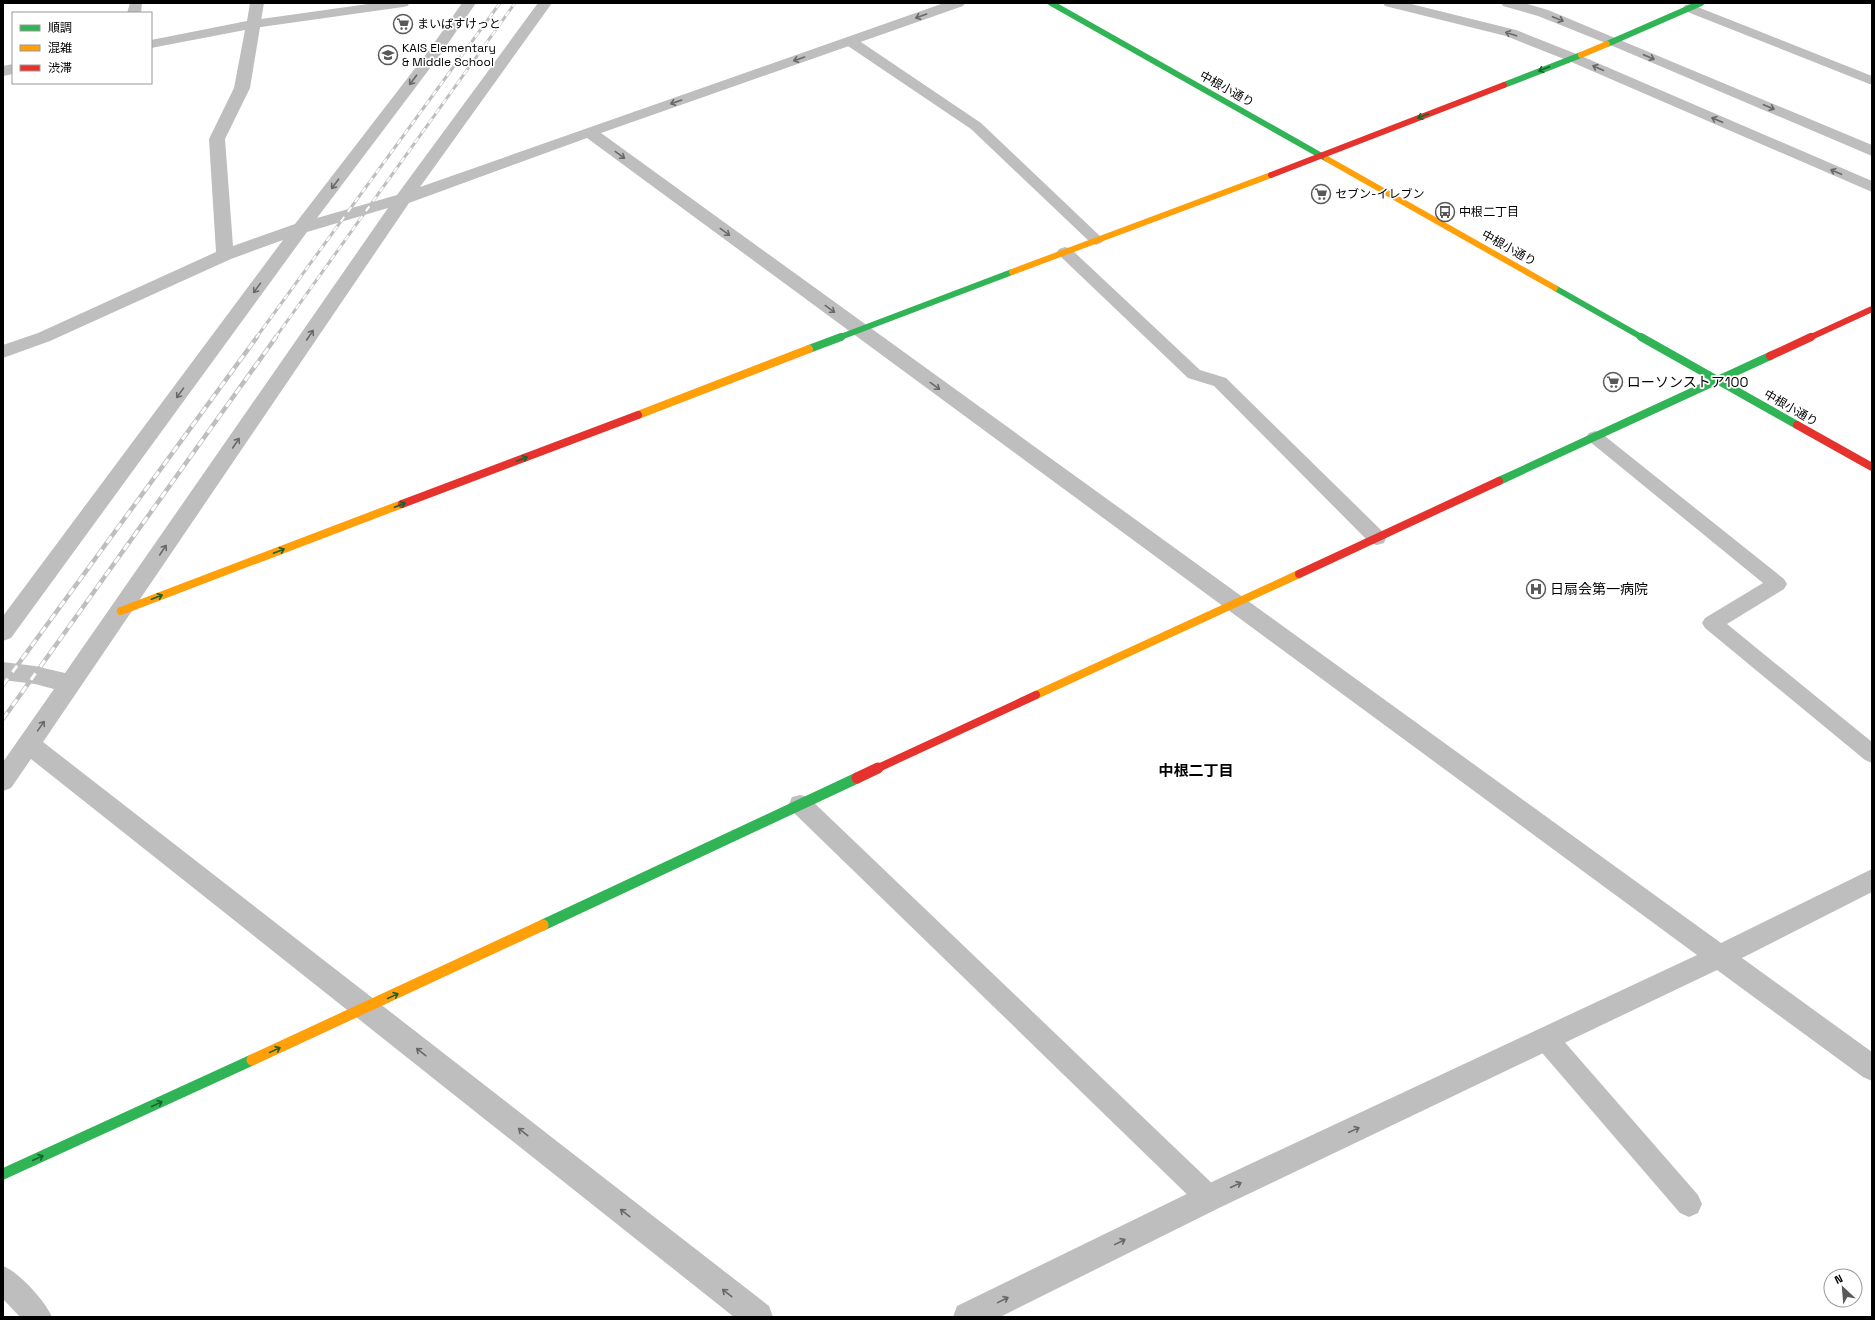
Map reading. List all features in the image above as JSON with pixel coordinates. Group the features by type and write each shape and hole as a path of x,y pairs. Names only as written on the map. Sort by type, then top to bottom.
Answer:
{"street":[{"path":"225,255 217,139 242,88 257,3"},
{"path":"3,632 301,228 435,52 469,3"},
{"path":"3,781 403,199 545,3"},
{"path":"3,352 44,337 225,255 301,228 403,199 589,132 958,3"},
{"name":"中根小通り","path":"1052,3 1872,467"},
{"path":"1390,3 1511,34 1577,56 1872,187"},
{"path":"1508,3 1543,13 1610,43 1872,151"},
{"path":"121,611 1096,240 1322,156 1610,43 1696,6"},
{"path":"152,44 254,24"},
{"path":"589,132 1872,1068"},
{"path":"3,1174 365,1009 800,804 1872,309"},
{"path":"3,671 35,675 71,684"},
{"path":"29,744 758,1317"},
{"path":"968,1317 1210,1198 1719,957 1872,880"}],"lane":[{"path":"254,24 403,3"},
{"path":"1696,6 1872,81"},
{"path":"850,42 976,126 1096,240"},
{"path":"1065,252 1194,374 1220,382 1377,538"},
{"path":"1595,437 1777,584 1712,623 1872,754"},
{"path":"800,804 1210,1198"},
{"path":"1546,1039 1689,1204"},
{"path":"3,1279 38,1317"}],"railway":[{"path":"256,338 500,3"},
{"path":"275,338 515,3"},
{"path":"3,685 257,337"},
{"path":"3,719 276,337"}],"traffic: fast":[{"path":"1051,3 1327,159"},
{"path":"1607,44 1701,3"},
{"path":"1504,85 1581,55"},
{"path":"809,349 1012,272"},
{"path":"1555,288 1797,425"},
{"path":"1499,481 1770,356"},
{"path":"543,925 857,778"},
{"path":"3,1174 252,1060"}],"traffic: slow":[{"path":"1581,55 1607,44"},
{"path":"1327,159 1555,288"},
{"path":"1012,272 1271,175"},
{"path":"638,415 809,349"},
{"path":"121,611 402,504"},
{"path":"1036,695 1299,574"},
{"path":"252,1060 543,925"}],"traffic: jam":[{"path":"1271,175 1504,85"},
{"path":"1770,356 1872,309"},
{"path":"402,504 638,415"},
{"path":"1797,425 1872,467"},
{"path":"1299,574 1499,481"},
{"path":"857,778 1036,695"}],"place":[{"name":"まいばすけっと","path":"403,24"},
{"name":"KAIS Elementary & Middle School","path":"388,55"},
{"name":"セブン-イレブン","path":"1321,194"},
{"name":"中根二丁目","path":"1445,212"},
{"name":"ローソンストア100","path":"1613,382"},
{"name":"日扇会第一病院","path":"1536,589"}],"district":[{"name":"中根二丁目","path":"1196,770"}]}
